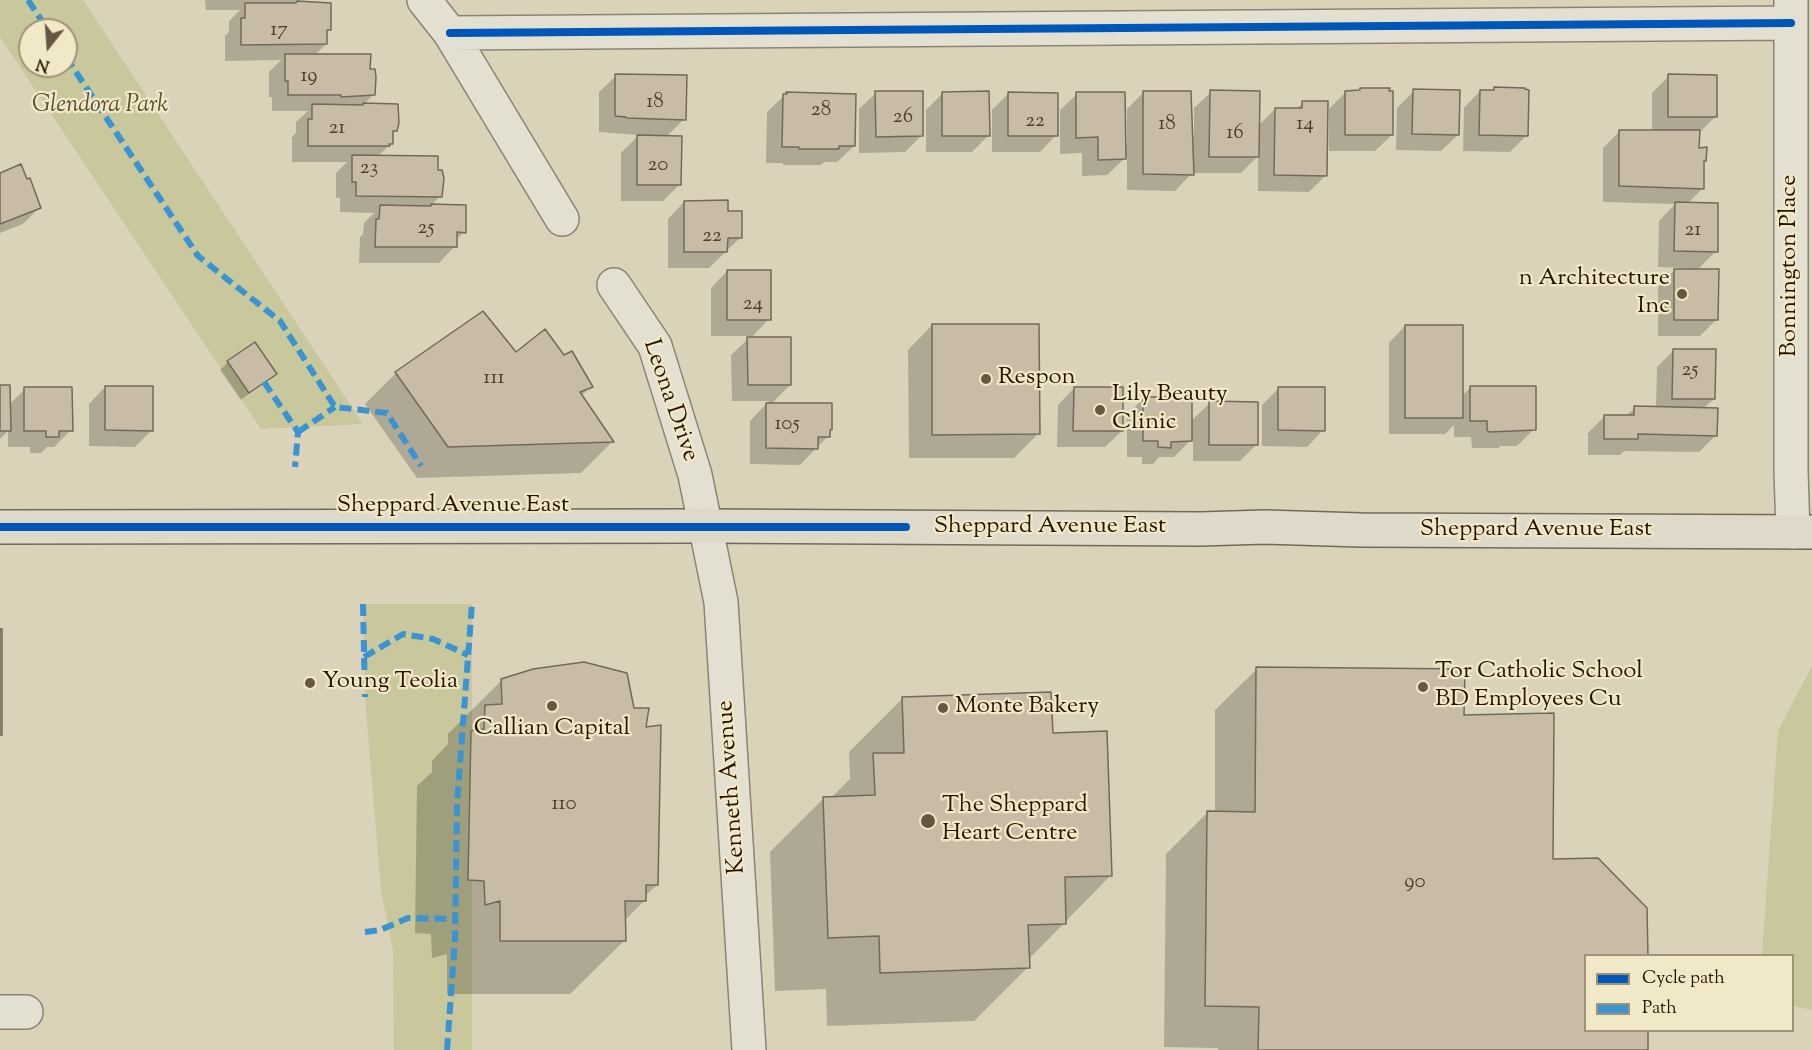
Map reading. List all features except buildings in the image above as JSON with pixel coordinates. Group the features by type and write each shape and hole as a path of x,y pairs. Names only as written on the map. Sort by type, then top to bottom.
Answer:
{"main road":[{"name":"Sheppard Avenue East","path":"0,527 706,526 1200,529 1265,527 1361,530 1802,532"}],"street":[{"path":"424,0 450,33 562,219"},
{"path":"450,33 1791,11"},
{"name":"Bonnington Place","path":"1791,11 1791,471 1802,532"},
{"name":"Leona Drive","path":"614,285 656,346 695,475 706,526"},
{"name":"Kenneth Avenue","path":"706,526 722,616 749,1050"}],"green space":[{"name":"Glendora Park","path":"0,0 83,0 363,424 261,429 27,78 78,78 78,18 18,18 18,64 0,37"},
{"path":"363,604 472,604 472,1050 394,1050 393,951 381,890 365,697"},
{"path":"1812,666 1812,1010 1794,1006 1794,954 1762,954 1778,731"}],"marked path":[{"path":"28,0 40,18"},
{"path":"78,75 198,256 280,321 335,407 387,413 421,466"},
{"path":"264,382 298,432 295,467"},
{"path":"298,432 335,407"},
{"path":"363,604 365,697"},
{"path":"447,1050 455,939 457,804 472,604"},
{"path":"364,657 403,634 433,639 468,655"},
{"path":"365,932 380,930 408,918 455,919"}],"cycle path":[{"path":"450,33 1791,23"},
{"path":"0,527 906,527"}],"place":[{"name":"n Architecture Inc","path":"1682,294"},
{"name":"Respon","path":"986,379"},
{"name":"Lily Beauty Clinic","path":"1100,410"},
{"name":"Young Teolia","path":"310,683"},
{"name":"Tor Catholic School BD Employees Cu","path":"1423,687"},
{"name":"Callian Capital","path":"552,706"},
{"name":"Monte Bakery","path":"943,708"},
{"name":"The Sheppard Heart Centre","path":"928,821"}]}
